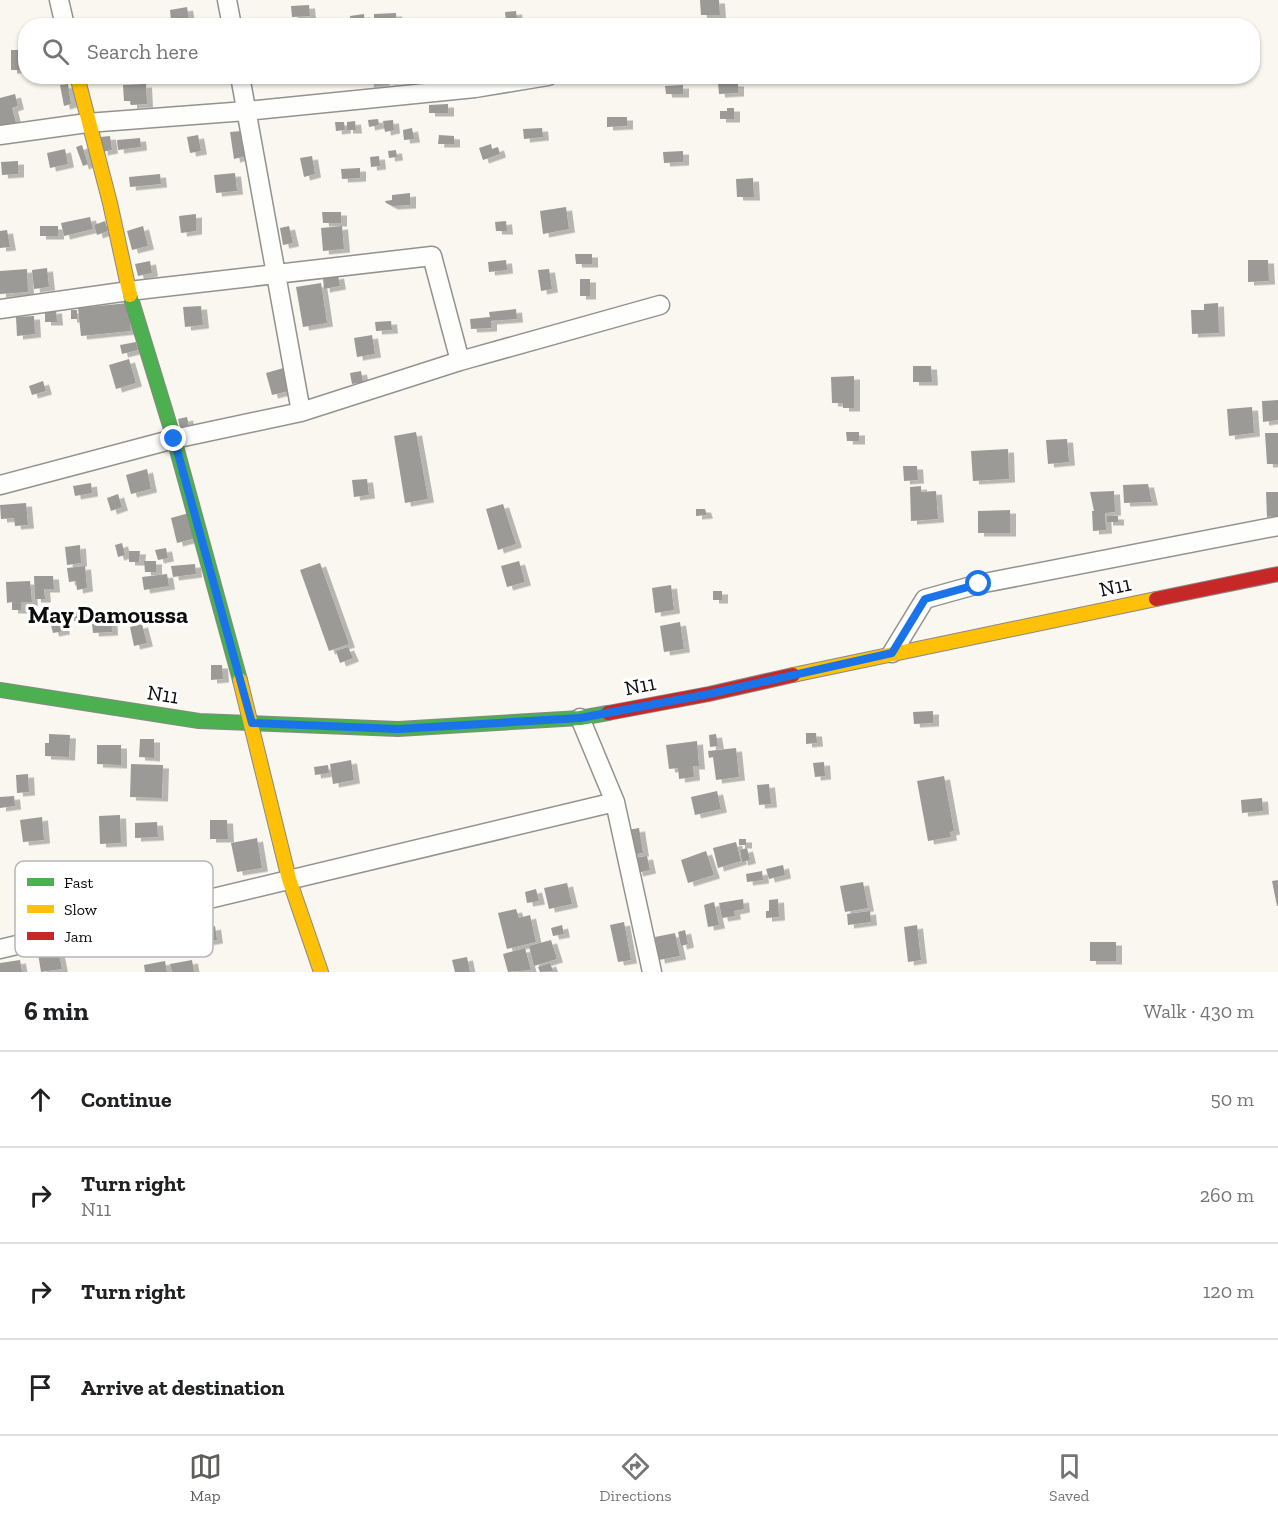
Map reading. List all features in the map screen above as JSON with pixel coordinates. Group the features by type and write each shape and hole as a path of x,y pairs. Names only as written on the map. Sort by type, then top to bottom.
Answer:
{"main road":[{"path":"79,84 87,123 110,203 129,291 174,439 252,723 289,879 321,972"},
{"name":"N11","path":"0,690 199,721 398,729 580,718 709,694 892,653 1278,574"}],"street":[{"path":"59,0 63,18"},
{"path":"227,0 230,18"},
{"path":"241,84 301,412"},
{"path":"0,135 87,123 246,111 495,84"},
{"path":"0,309 275,273 432,256 460,361"},
{"path":"0,485 174,439 301,412 460,361 660,305"},
{"path":"892,653 925,599 979,584 1278,526"},
{"path":"580,718 615,802 652,972"},
{"path":"213,897 615,802"},
{"path":"0,949 15,945"}],"building":[{"path":"700,0 719,0 720,15 701,15"},
{"path":"309,5 310,16 292,17 291,6"},
{"path":"187,7 189,18 171,18 170,10"},
{"path":"516,11 517,18 506,18 505,12"},
{"path":"396,13 396,18 374,18 374,14"},
{"path":"364,14 364,18 350,18 350,16"},
{"path":"11,50 18,50 18,70 11,70"},
{"path":"68,84 71,104 64,106 60,85"},
{"path":"146,84 147,104 131,105 131,101 124,101 123,85"},
{"path":"718,84 738,84 738,93 719,94"},
{"path":"683,85 683,94 666,94 665,86"},
{"path":"15,94 18,106 12,108 16,123 0,127 0,98"},
{"path":"448,104 448,113 429,113 429,105"},
{"path":"727,108 734,108 734,119 720,119 720,111 727,111"},
{"path":"607,117 627,117 627,126 607,127"},
{"path":"378,119 379,125 369,127 368,120"},
{"path":"393,120 394,130 385,132 383,121"},
{"path":"355,121 356,130 347,130 347,122"},
{"path":"335,122 344,122 345,130 336,131"},
{"path":"412,128 414,139 404,140 403,130"},
{"path":"542,128 543,137 524,139 523,129"},
{"path":"242,131 246,156 234,159 230,132"},
{"path":"198,135 201,151 190,153 187,137"},
{"path":"439,135 454,136 454,144 438,144"},
{"path":"110,136 112,150 102,152 100,137"},
{"path":"140,138 141,147 118,150 117,140"},
{"path":"491,144 492,149 498,147 500,154 483,160 479,148"},
{"path":"82,145 88,164 83,166 76,147"},
{"path":"65,149 68,164 50,168 47,153"},
{"path":"396,150 397,157 389,158 388,151"},
{"path":"683,151 683,162 664,163 663,152"},
{"path":"312,156 315,174 304,177 300,158"},
{"path":"379,156 380,166 371,167 370,157"},
{"path":"18,161 18,174 2,175 1,162"},
{"path":"360,168 360,178 342,179 341,169"},
{"path":"235,173 237,191 216,193 214,175"},
{"path":"160,174 161,184 130,187 129,177"},
{"path":"753,178 754,197 737,197 736,179"},
{"path":"410,193 410,205 392,206 385,201 392,200 392,195"},
{"path":"566,207 569,229 543,234 540,211"},
{"path":"322,212 341,212 341,223 323,223"},
{"path":"196,214 196,231 181,233 179,216"},
{"path":"90,217 93,229 64,236 61,223"},
{"path":"105,221 108,231 97,235 94,225"},
{"path":"506,221 507,231 496,231 495,222"},
{"path":"40,226 58,226 58,236 40,236"},
{"path":"143,226 148,246 132,250 127,231"},
{"path":"289,226 293,243 283,245 280,228"},
{"path":"342,226 344,249 323,251 321,228"},
{"path":"7,230 10,247 0,248 0,231"},
{"path":"575,254 592,254 592,264 576,264"},
{"path":"506,260 507,270 489,272 488,262"},
{"path":"1248,260 1268,260 1269,281 1248,282"},
{"path":"150,261 152,273 138,276 135,264"},
{"path":"47,268 49,287 34,289 32,270"},
{"path":"27,269 28,292 0,294 0,271"},
{"path":"549,269 552,289 541,291 538,270"},
{"path":"338,275 340,286 324,289 323,278"},
{"path":"580,279 590,279 590,296 580,296"},
{"path":"321,283 327,323 303,327 296,287"},
{"path":"128,303 131,331 81,336 78,308"},
{"path":"1218,303 1219,333 1192,334 1191,310 1204,310 1204,304"},
{"path":"201,306 203,325 185,327 183,307"},
{"path":"516,309 517,319 491,321 491,328 471,329 470,319 490,317 489,312"},
{"path":"56,310 57,322 45,322 45,311"},
{"path":"71,310 77,310 77,319 71,319"},
{"path":"34,316 35,334 17,336 16,317"},
{"path":"391,321 392,330 376,331 375,322"},
{"path":"372,335 375,354 357,357 354,338"},
{"path":"136,342 138,350 122,354 120,345"},
{"path":"129,359 136,383 116,389 109,365"},
{"path":"913,366 931,366 932,382 913,382"},
{"path":"287,367 293,390 272,395 266,373"},
{"path":"361,371 363,382 352,384 350,373"},
{"path":"854,376 854,408 843,408 843,403 832,403 831,377"},
{"path":"43,381 46,391 32,395 29,386"},
{"path":"1278,400 1278,420 1263,422 1262,401"},
{"path":"1252,407 1254,433 1229,436 1227,409"},
{"path":"187,417 189,426 180,428 178,419"},
{"path":"416,432 428,499 405,503 394,436"},
{"path":"846,432 859,432 859,441 847,441"},
{"path":"1265,433 1278,433 1278,464 1267,464"},
{"path":"1067,439 1069,462 1048,464 1046,440"},
{"path":"1008,449 1009,479 973,481 971,451"},
{"path":"903,466 917,466 918,480 904,481"},
{"path":"147,469 151,489 131,494 126,475"},
{"path":"367,479 369,495 354,497 352,480"},
{"path":"91,483 92,493 75,496 73,486"},
{"path":"1148,484 1152,502 1124,503 1123,485"},
{"path":"921,486 921,492 936,491 938,519 911,521 910,487"},
{"path":"1114,491 1115,512 1105,513 1106,530 1093,531 1092,511 1094,511 1090,492"},
{"path":"1266,492 1278,492 1278,516 1267,517"},
{"path":"118,494 122,507 111,511 107,498"},
{"path":"26,503 28,525 15,526 14,518 1,519 0,505"},
{"path":"503,504 516,544 498,550 486,509"},
{"path":"696,509 705,509 707,515 696,516"},
{"path":"1010,510 1010,533 978,533 978,511"},
{"path":"189,513 196,538 177,543 171,518"},
{"path":"1107,516 1118,516 1118,522 1107,522"},
{"path":"122,543 125,555 118,557 115,545"},
{"path":"80,545 81,563 67,565 65,547"},
{"path":"166,548 168,558 158,560 155,550"},
{"path":"129,551 140,551 139,562 129,562"},
{"path":"144,561 156,561 156,572 145,572"},
{"path":"519,561 525,582 507,587 501,566"},
{"path":"320,563 349,644 329,651 300,570"},
{"path":"195,564 196,574 173,577 171,566"},
{"path":"85,566 87,588 77,590 76,581 69,582 67,568"},
{"path":"167,574 169,586 144,590 142,577"},
{"path":"34,576 53,576 54,589 44,589 45,599 35,599"},
{"path":"30,581 32,602 21,602 21,610 12,610 12,602 7,603 6,582"},
{"path":"671,585 674,610 655,613 652,588"},
{"path":"713,591 722,591 722,600 713,600"},
{"path":"75,611 85,611 84,621 74,621"},
{"path":"111,612 112,632 93,633 91,614"},
{"path":"61,615 64,631 53,633 49,618"},
{"path":"680,622 684,649 664,652 660,626"},
{"path":"142,624 147,643 134,646 130,627"},
{"path":"348,647 353,658 340,663 336,651"},
{"path":"211,665 222,665 223,679 211,680"},
{"path":"933,711 933,723 914,724 913,712"},
{"path":"806,733 816,733 817,743 806,744"},
{"path":"49,734 70,735 69,757 45,756 45,743 49,743"},
{"path":"716,734 718,746 710,747 709,735"},
{"path":"140,739 154,739 154,758 139,757"},
{"path":"697,741 699,766 693,766 694,777 679,779 678,768 669,769 666,745"},
{"path":"97,745 121,745 121,765 97,764"},
{"path":"736,748 739,777 716,780 713,757 709,758 708,751"},
{"path":"351,760 354,780 333,784 330,764"},
{"path":"824,762 825,776 815,777 813,763"},
{"path":"131,764 163,765 162,798 130,797"},
{"path":"328,765 329,773 315,775 314,767"},
{"path":"28,774 29,792 17,793 16,775"},
{"path":"944,776 954,831 950,832 951,837 928,841 917,781"},
{"path":"769,784 771,804 759,805 757,785"},
{"path":"717,791 721,809 695,815 691,797"},
{"path":"14,796 15,806 0,808 0,797"},
{"path":"1262,798 1263,811 1242,813 1241,800"},
{"path":"120,815 121,843 100,844 99,816"},
{"path":"42,817 44,840 23,842 20,820"},
{"path":"210,820 227,820 228,839 210,839"},
{"path":"157,822 158,837 135,838 135,823"},
{"path":"639,828 643,853 631,855 627,830"},
{"path":"257,838 262,868 237,872 231,843"},
{"path":"739,839 746,839 746,845 739,845"},
{"path":"736,842 741,861 718,868 713,848"},
{"path":"747,848 750,860 742,862 740,850"},
{"path":"706,851 714,875 688,883 681,860"},
{"path":"647,856 650,870 637,873 634,858"},
{"path":"783,865 785,875 769,879 766,869"},
{"path":"762,871 763,880 747,882 746,874"},
{"path":"1278,880 1278,906 1277,906 1272,881"},
{"path":"863,882 868,908 845,912 840,886"},
{"path":"567,883 572,904 549,909 544,888"},
{"path":"536,889 539,901 527,903 525,892"},
{"path":"743,899 744,909 734,911 735,916 722,918 719,903"},
{"path":"778,899 779,917 766,918 766,911 769,911 769,900"},
{"path":"714,902 719,925 708,927 704,905"},
{"path":"516,909 519,918 530,915 536,942 507,949 498,913"},
{"path":"870,911 871,922 848,925 847,914"},
{"path":"624,922 631,960 618,962 610,925"},
{"path":"562,925 564,934 553,936 551,928"},
{"path":"917,925 921,960 908,962 904,927"},
{"path":"213,926 215,926 217,940 213,941"},
{"path":"685,930 688,944 681,946 678,932"},
{"path":"675,933 680,956 659,960 655,937"},
{"path":"551,940 557,959 534,966 529,946"},
{"path":"1090,942 1116,942 1116,961 1090,961"},
{"path":"525,948 531,970 508,972 503,954"},
{"path":"39,957 60,957 62,969 41,972"},
{"path":"467,957 470,972 455,972 452,960"},
{"path":"20,960 22,972 0,972 0,963"},
{"path":"192,960 194,972 172,972 170,964"},
{"path":"165,961 167,972 145,972 144,965"},
{"path":"550,963 553,971 540,972 538,967"}],"traffic: fast":[{"path":"130,295 174,439 240,680"},
{"path":"0,690 199,721 398,729 580,718 608,713"}],"traffic: slow":[{"path":"79,84 110,203 130,295"},
{"path":"793,675 1156,599"},
{"path":"240,680 289,879 321,972"}],"traffic: jam":[{"path":"1156,599 1278,574"},
{"path":"608,713 793,675"}],"district":[{"name":"May Damoussa","path":"108,614"}],"route":[{"path":"174,439 252,723 398,729 580,718 709,694 892,653 925,599 979,584"}]}
